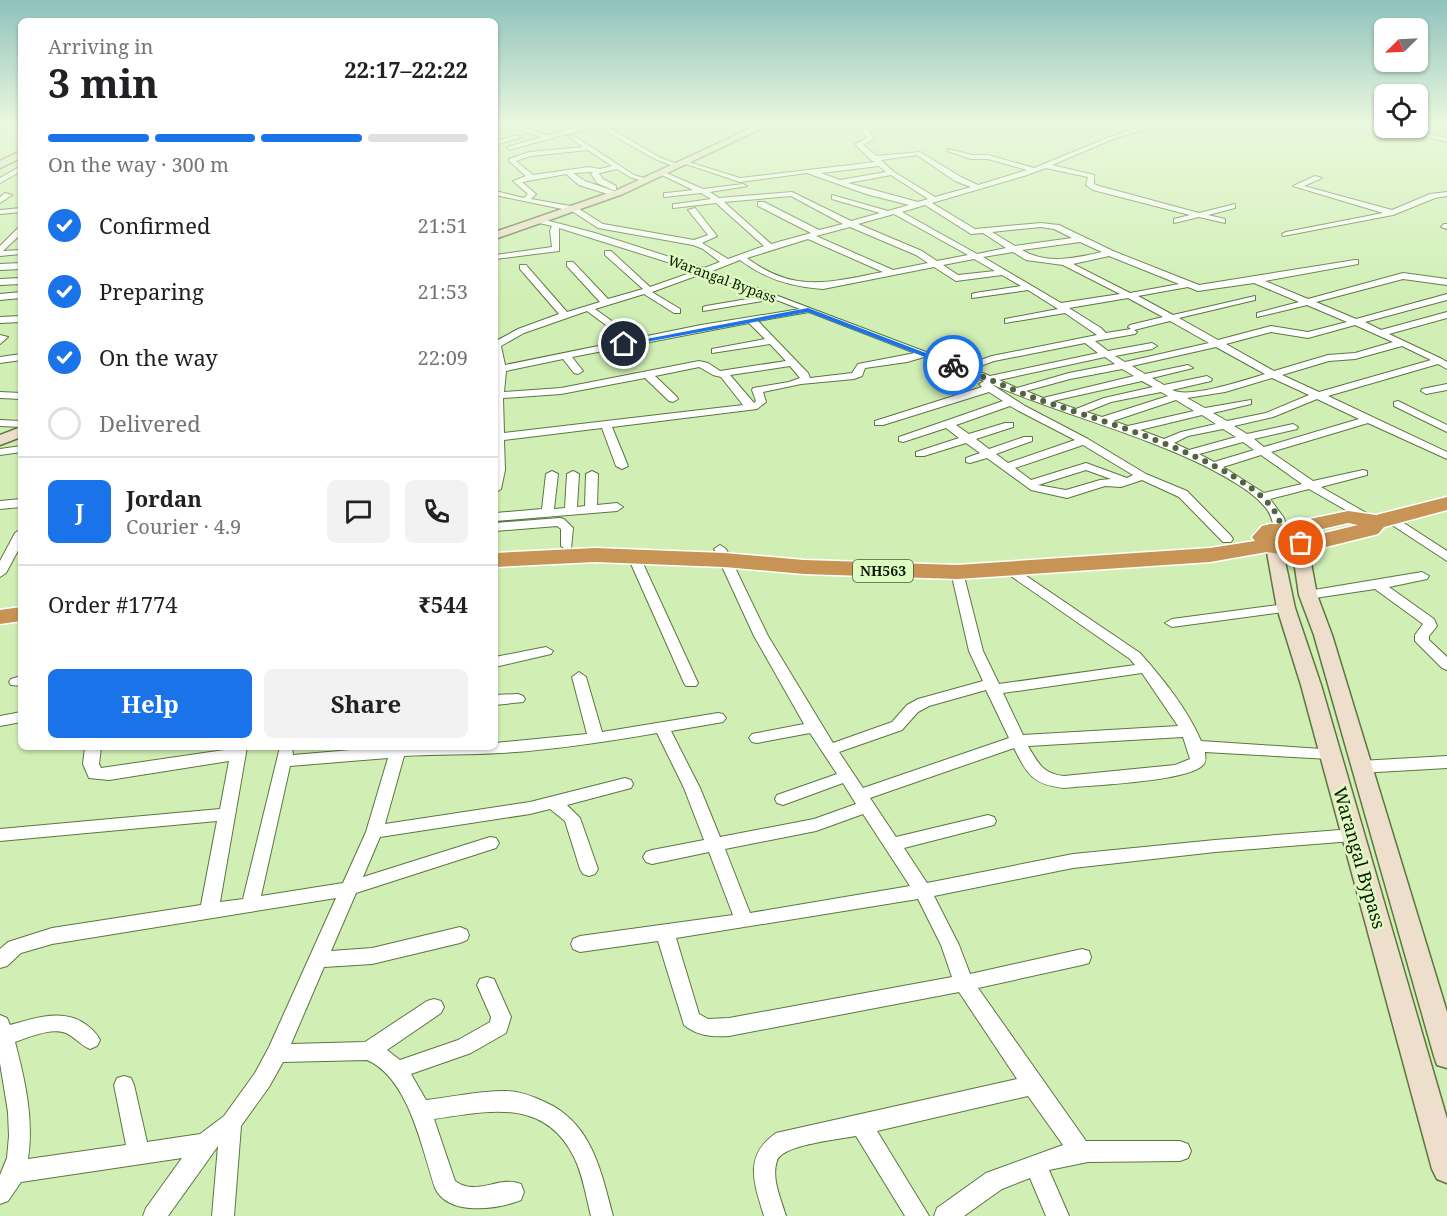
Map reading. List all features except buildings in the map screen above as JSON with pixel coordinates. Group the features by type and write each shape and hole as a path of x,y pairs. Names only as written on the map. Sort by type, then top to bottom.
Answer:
{"highway":[{"name":"NH563","path":"498,560 579,555 634,557 722,554 815,568 957,572 1010,569 1210,555 1282,540 1365,531 1383,520 1447,503"},
{"name":"NH563","path":"498,551 567,546 722,554 945,560 1114,552 1227,539 1282,540"},
{"path":"0,606 18,603"},
{"path":"0,617 18,614"}],"main road":[{"path":"498,235 617,193 644,181"},
{"path":"0,441 18,432"},
{"name":"Warangal Bypass","path":"1282,540 1308,595 1323,635 1447,1056"},
{"name":"Warangal Bypass","path":"1282,540 1286,608 1330,754 1447,1169"}],"street":[{"path":"518,181 532,194 526,200"},
{"path":"579,181 617,193"},
{"path":"600,181 617,193"},
{"path":"681,181 705,191 718,200 770,247"},
{"path":"738,181 763,186 770,194"},
{"path":"668,195 705,191 757,181"},
{"path":"833,181 864,191 925,202"},
{"path":"837,182 845,181"},
{"path":"902,181 925,202 969,230 987,232 1047,225 1185,285 1203,289 1354,262"},
{"path":"962,181 978,188"},
{"path":"498,342 521,331 565,315 647,291 770,247 1001,181"},
{"path":"1091,181 1090,185 1096,188 1222,221"},
{"path":"1311,181 1298,186 1393,213"},
{"path":"896,185 907,184"},
{"path":"864,191 885,187"},
{"path":"1345,201 1364,193"},
{"path":"498,194 571,209 601,226 695,243 706,247 726,262"},
{"path":"676,206 770,194 792,194 850,224 913,250 960,279 1004,272"},
{"path":"1286,234 1393,213 1434,196 1447,194"},
{"path":"0,201 8,195"},
{"path":"819,207 838,198 892,212 1004,272 1101,332 1101,337"},
{"path":"761,204 813,235 893,273"},
{"path":"1177,221 1232,206"},
{"path":"1,213 18,210"},
{"path":"692,210 713,236 695,243"},
{"name":"Warangal Bypass","path":"538,220 600,236 700,271 963,369 990,384 1164,443 1213,466 1262,498 1277,514 1282,540"},
{"path":"498,257 556,249 554,231 557,225"},
{"path":"987,232 1035,260 1065,263 1110,253"},
{"path":"0,252 18,233"},
{"path":"741,257 765,275 805,285 823,286 1013,249 1082,239"},
{"path":"0,252 18,252"},
{"path":"608,254 647,291 677,311"},
{"path":"1065,263 1272,374 1447,456"},
{"path":"570,264 606,303"},
{"path":"0,267 18,266"},
{"path":"523,267 565,315"},
{"path":"1260,315 1403,276 1447,282"},
{"path":"0,282 18,280"},
{"path":"1255,280 1381,333 1439,361"},
{"path":"1008,321 1185,285"},
{"path":"975,296 1029,287"},
{"path":"0,297 18,296"},
{"path":"706,309 772,297"},
{"path":"1016,391 1069,376 1170,356 1275,329 1296,336 1304,336 1447,297"},
{"path":"963,369 992,359 1101,337 1252,298"},
{"path":"1433,301 1447,307"},
{"path":"588,308 613,326"},
{"path":"498,382 499,365 566,356 808,310"},
{"path":"1381,333 1447,315"},
{"path":"0,320 18,319"},
{"path":"752,320 804,375 802,382"},
{"path":"1087,340 1175,397 1246,439 1348,509 1383,520 1447,557"},
{"path":"715,351 772,341"},
{"path":"1102,421 1175,397 1225,389 1328,358 1355,356 1402,343"},
{"path":"879,423 1048,365 1152,346"},
{"path":"1164,443 1185,434 1269,415 1319,396 1439,361 1447,352"},
{"path":"498,431 606,424 750,407 760,404 757,390 854,375 858,374 861,366 911,358 922,354"},
{"path":"566,356 578,371"},
{"path":"1170,356 1188,369 1225,389"},
{"path":"0,360 18,357"},
{"path":"498,399 561,391 699,364 705,365 716,374 724,374 793,363"},
{"path":"1042,401 1095,387 1188,369"},
{"path":"647,374 673,399"},
{"path":"724,374 750,407"},
{"path":"1077,412 1108,400 1208,379"},
{"path":"990,384 1011,402 1084,441 1142,476 1183,495 1227,539"},
{"path":"4,395 18,385"},
{"path":"1426,391 1447,387"},
{"path":"903,438 1011,402"},
{"path":"1128,429 1247,402"},
{"path":"1398,404 1447,429"},
{"path":"1213,466 1369,420"},
{"path":"0,423 18,424"},
{"path":"606,424 622,466"},
{"path":"948,424 1039,490 1063,495 1104,482 1118,484 1142,476"},
{"path":"920,454 1009,425"},
{"path":"1189,454 1210,446 1293,427"},
{"path":"970,460 1028,440"},
{"path":"1006,467 1084,441"},
{"path":"0,452 18,449"},
{"path":"1029,484 1086,466 1127,482"},
{"path":"1262,498 1363,473"},
{"path":"548,513 552,474"},
{"path":"571,511 573,474"},
{"path":"591,509 592,474"},
{"path":"0,505 18,502"},
{"path":"498,517 617,507"},
{"path":"498,527 561,522 567,528 567,546"},
{"path":"0,573 18,538"},
{"path":"722,554 761,636 814,727 923,891 950,945 964,983 1080,1151"},
{"path":"634,557 691,683"},
{"path":"957,572 976,651 1018,741 1039,777 1064,782 1185,769 1198,761 1197,746 1147,668 1120,646 1010,569"},
{"path":"1308,595 1422,576"},
{"path":"1378,585 1429,622 1430,626 1422,635 1422,640 1447,665"},
{"path":"1172,623 1286,608"},
{"path":"498,661 546,651"},
{"path":"829,750 897,726 906,719 908,712 919,704 992,687 1147,668"},
{"path":"579,677 596,738"},
{"path":"498,700 518,699"},
{"path":"0,721 18,718"},
{"path":"498,748 596,738 718,718"},
{"path":"661,727 692,788 744,921"},
{"path":"757,738 814,727"},
{"path":"652,856 816,825 864,800 1018,741 1188,731"},
{"path":"1197,746 1330,754"},
{"path":"93,750 91,764 95,774 109,774 238,751 209,912"},
{"path":"154,1216 205,1144 231,1123 262,1080 277,1053 374,832 398,750 285,756 250,906"},
{"path":"1360,766 1447,762"},
{"path":"783,799 847,776"},
{"path":"374,832 554,803 625,784"},
{"path":"554,803 572,818 589,869"},
{"path":"0,835 227,814"},
{"path":"893,844 988,821"},
{"path":"580,944 744,921 923,891 1073,861 1215,846 1353,835"},
{"path":"0,960 15,947 31,940 348,889 490,843"},
{"path":"665,932 687,1012 699,1027 729,1027 964,983 1082,957"},
{"path":"320,959 388,954 460,935"},
{"path":"397,1070 464,1047 499,1027 501,1017 488,985"},
{"path":"368,1052 434,1007"},
{"path":"0,1193 16,1172 19,1156 18,1098 2,1030 61,1024 71,1026 90,1040"},
{"path":"277,1053 368,1052 382,1057 397,1070 421,1111 446,1188 455,1196 467,1201 513,1192"},
{"path":"124,1085 139,1154"},
{"path":"775,1216 765,1182 765,1161 771,1149 784,1140 861,1125 1033,1085"},
{"path":"421,1111 509,1101 531,1106 547,1114 570,1130 583,1150 602,1216"},
{"path":"224,1216 231,1123"},
{"path":"861,1125 918,1216"},
{"path":"16,1172 205,1144"},
{"path":"945,1216 994,1181 1054,1156 1080,1151 1180,1151"},
{"path":"1035,1165 1058,1216"}],"way so far":[{"path":"953,365 1042,401 1128,429 1213,466 1262,498 1277,514 1281,530 1296,536 1301,543"}],"route":[{"path":"624,344 808,310 953,365"}]}
